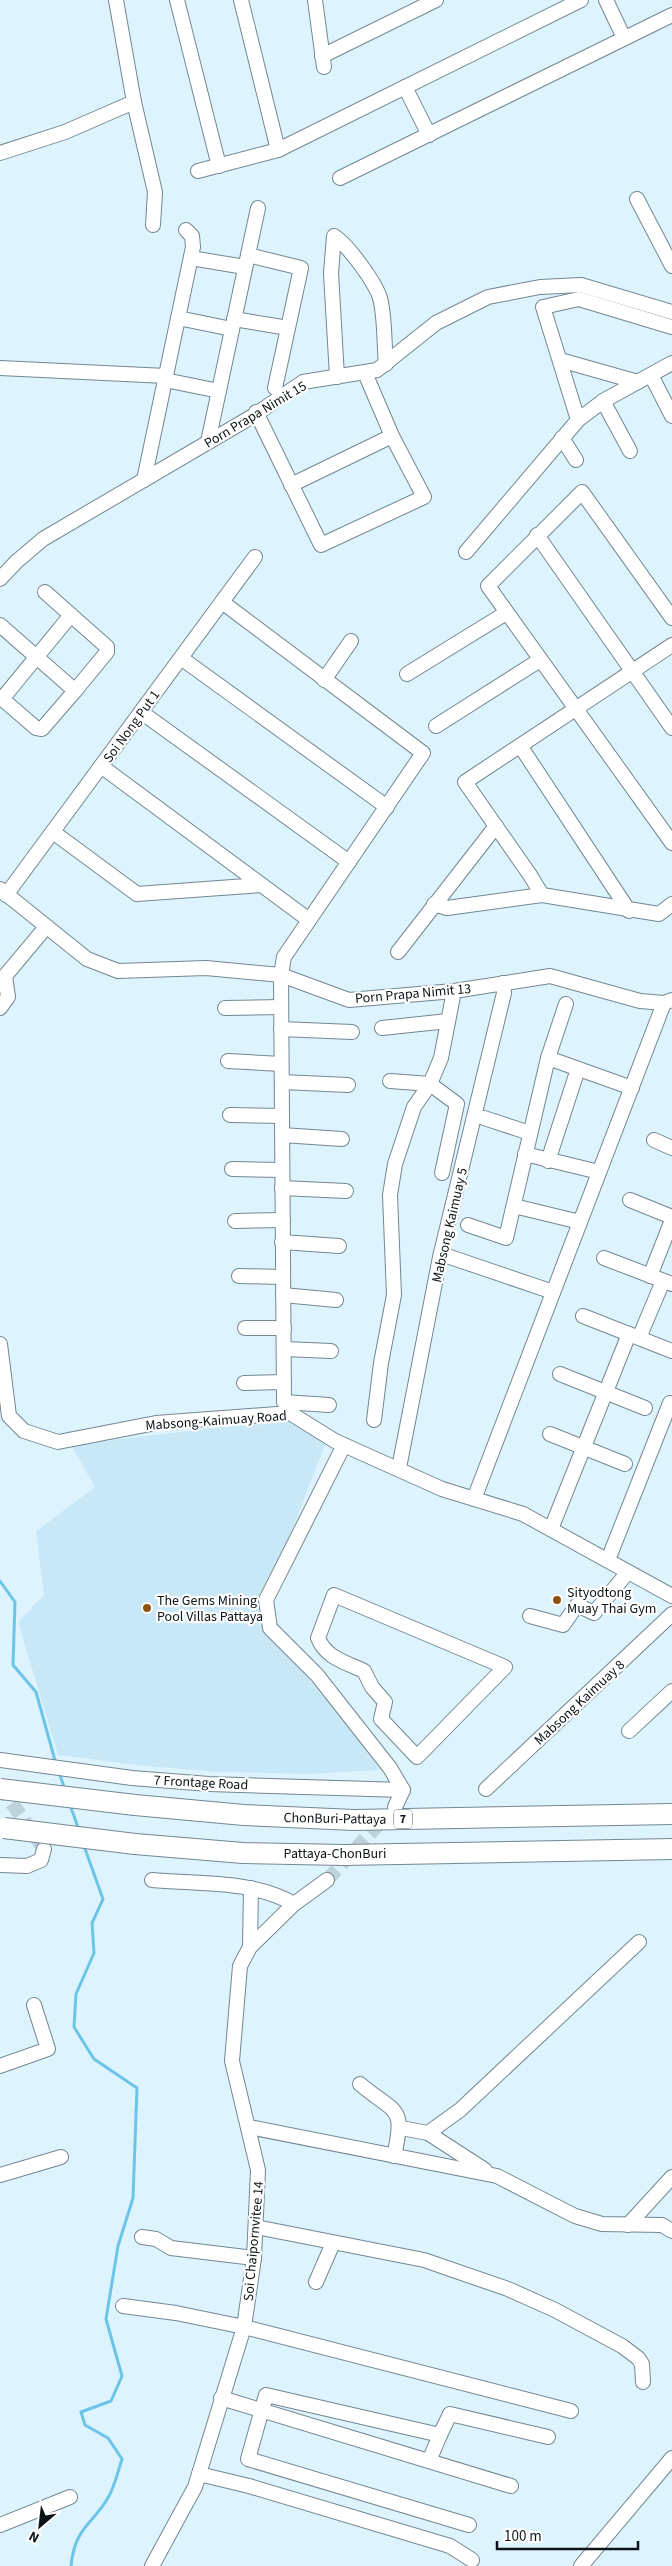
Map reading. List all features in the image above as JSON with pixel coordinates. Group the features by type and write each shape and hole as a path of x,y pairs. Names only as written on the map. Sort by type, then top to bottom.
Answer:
{"highway":[{"name":"ChonBuri-Pattaya","path":"0,1789 244,1816 354,1820 672,1814"},
{"name":"Pattaya-ChonBuri","path":"2,1827 136,1844 243,1852 344,1854 672,1849"}],"street":[{"path":"116,0 134,102 155,192 154,225"},
{"path":"177,0 219,166"},
{"path":"241,0 278,150"},
{"path":"315,0 323,61 436,0"},
{"path":"198,171 278,150 581,0"},
{"path":"606,0 624,38"},
{"path":"340,178 672,15"},
{"path":"405,88 429,135"},
{"path":"0,152 65,132 134,102"},
{"path":"637,199 672,266"},
{"path":"208,442 258,208"},
{"path":"144,480 191,258 193,238 186,230"},
{"path":"336,378 331,273 334,236 347,249 370,280 380,298 386,364"},
{"path":"191,258 247,261 301,268 275,388"},
{"name":"Porn Prapa Nimit 15","path":"0,579 16,562 43,539 208,442 303,382 364,373 386,364 436,323 488,297 540,287 580,286 672,312"},
{"path":"578,420 543,307 579,299 672,327"},
{"path":"178,318 288,328"},
{"path":"560,360 638,382"},
{"path":"466,552 578,420 603,401 672,363"},
{"path":"0,368 166,378 219,390"},
{"path":"256,412 321,545 424,497 392,436 364,373"},
{"path":"651,375 672,416"},
{"path":"603,401 630,451"},
{"path":"291,485 392,436"},
{"path":"562,438 576,460"},
{"path":"672,618 582,492 488,586 672,844"},
{"path":"537,535 672,728"},
{"name":"Soi Nong Put 1","path":"3,892 53,832 255,556"},
{"path":"45,592 106,646 107,650 42,729 36,728 1,698 71,616"},
{"path":"222,602 423,753 284,957 281,975 284,1402 329,1405"},
{"path":"408,674 506,613"},
{"path":"0,625 72,688 74,692"},
{"path":"324,680 351,641"},
{"path":"542,895 530,874 465,782 521,747 672,645"},
{"path":"182,658 387,807"},
{"path":"436,726 540,660"},
{"path":"141,712 349,862"},
{"path":"521,747 629,911"},
{"path":"102,766 309,920"},
{"path":"398,952 496,826"},
{"path":"53,832 136,894 261,885"},
{"name":"Porn Prapa Nimit 13","path":"3,892 87,960 118,971 206,968 281,975 349,1000 454,991 550,976 640,1001 668,1001"},
{"path":"434,904 447,908 542,895 629,911 659,914 672,904"},
{"path":"0,1008 8,997 5,976 46,927"},
{"name":"Mabsong Kaimuay 5","path":"399,1468 440,1257 504,993 503,983"},
{"path":"374,1420 381,1364 394,1295 390,1195 394,1164 414,1108 430,1084 441,1058 454,991"},
{"path":"474,1499 599,1172 668,1001"},
{"path":"468,1225 506,1238 548,1058 566,1004"},
{"path":"225,1008 281,1007"},
{"path":"382,1028 448,1021"},
{"path":"281,1029 352,1032"},
{"path":"548,1058 632,1088"},
{"path":"228,1061 281,1064"},
{"path":"548,1161 578,1069"},
{"path":"390,1081 430,1084 457,1104 442,1174"},
{"path":"282,1082 348,1085"},
{"path":"230,1115 282,1116"},
{"path":"484,1118 530,1133"},
{"path":"282,1135 342,1139"},
{"path":"654,1140 672,1148"},
{"path":"525,1154 599,1172"},
{"path":"232,1169 282,1170"},
{"path":"282,1188 346,1191"},
{"path":"551,1529 606,1392 662,1280 672,1219 630,1200"},
{"path":"514,1206 580,1222"},
{"path":"235,1221 283,1220"},
{"path":"282,1242 339,1246"},
{"path":"447,1256 553,1292"},
{"path":"604,1258 662,1280"},
{"path":"239,1276 283,1277"},
{"path":"283,1295 336,1300"},
{"path":"584,1316 672,1351"},
{"path":"245,1328 284,1328"},
{"name":"Mabsong-Kaimuay Road","path":"0,1344 9,1416 24,1431 58,1442 156,1423 290,1413 344,1445 399,1468 442,1489 523,1514 672,1596"},
{"path":"284,1349 331,1351"},
{"path":"560,1374 645,1408"},
{"path":"244,1383 284,1382"},
{"path":"608,1560 670,1403"},
{"path":"550,1434 626,1464"},
{"path":"344,1445 266,1600 270,1628 317,1675 390,1768 403,1790 394,1807"},
{"path":"530,1616 564,1625 577,1605 594,1613 628,1572"},
{"path":"334,1595 506,1667 417,1757 381,1719 385,1702 372,1688 364,1670 329,1656 322,1649 318,1638 334,1595"},
{"name":"Mabsong Kaimuay 8","path":"486,1789 672,1614"},
{"path":"317,1675 329,1656"},
{"path":"629,1731 672,1691"},
{"name":"7 Frontage Road","path":"4,1761 100,1774 209,1784 403,1790"},
{"path":"0,1865 27,1866 41,1860 44,1849"},
{"path":"152,1880 251,1888 275,1893 294,1904"},
{"name":"Soi Chaipornvitee 14","path":"152,2566 195,2487 244,2327 254,2258 258,2170 232,2061 240,1966 250,1947 294,1904 327,1880"},
{"path":"250,1947 251,1888"},
{"path":"428,2133 460,2110 639,1942"},
{"path":"0,2066 48,2049 34,2005"},
{"path":"360,2084 388,2103 397,2116 401,2128 394,2156"},
{"path":"249,2127 497,2176"},
{"path":"401,2128 428,2133 458,2155 575,2216 602,2224 662,2225 672,2231"},
{"path":"0,2175 61,2157"},
{"path":"628,2225 672,2177"},
{"path":"256,2227 424,2260 508,2289 540,2303 622,2346 638,2358 642,2364 643,2382"},
{"path":"142,2237 156,2239 171,2248 254,2258"},
{"path":"316,2282 333,2243"},
{"path":"123,2306 176,2313 244,2327 571,2411"},
{"path":"440,2435 266,2395 260,2410 248,2460 469,2525"},
{"path":"221,2398 512,2486"},
{"path":"429,2461 450,2414 548,2437"},
{"path":"581,2566 672,2458"},
{"path":"199,2474 249,2486 450,2546 472,2560"},
{"path":"0,2525 70,2498"}],"shaded area":[{"name":"The Gems Mining Pool Villas Pattaya","path":"290,1419 325,1445 257,1620 338,1712 380,1770 309,1774 220,1772 144,1766 58,1755 18,1622 44,1595 36,1531 95,1487 71,1445"}],"waterway":[{"path":"0,1581 15,1602 13,1665 36,1692 56,1764"},
{"path":"59,1772 65,1790"},
{"path":"70,1805 79,1830"},
{"path":"71,2566 76,2542 109,2496 122,2459 108,2438 85,2425 81,2412 111,2401 122,2376 106,2319 118,2246 133,2198 137,2088 94,2059 74,2027 76,1994 94,1953 92,1923 103,1899 84,1846"}],"tunnel":[{"path":"0,1786 44,1849"},
{"path":"327,1880 386,1816"}],"place":[{"name":"Sityodtong Muay Thai Gym","path":"557,1600"},
{"name":"The Gems Mining Pool Villas Pattaya","path":"147,1608"}]}
